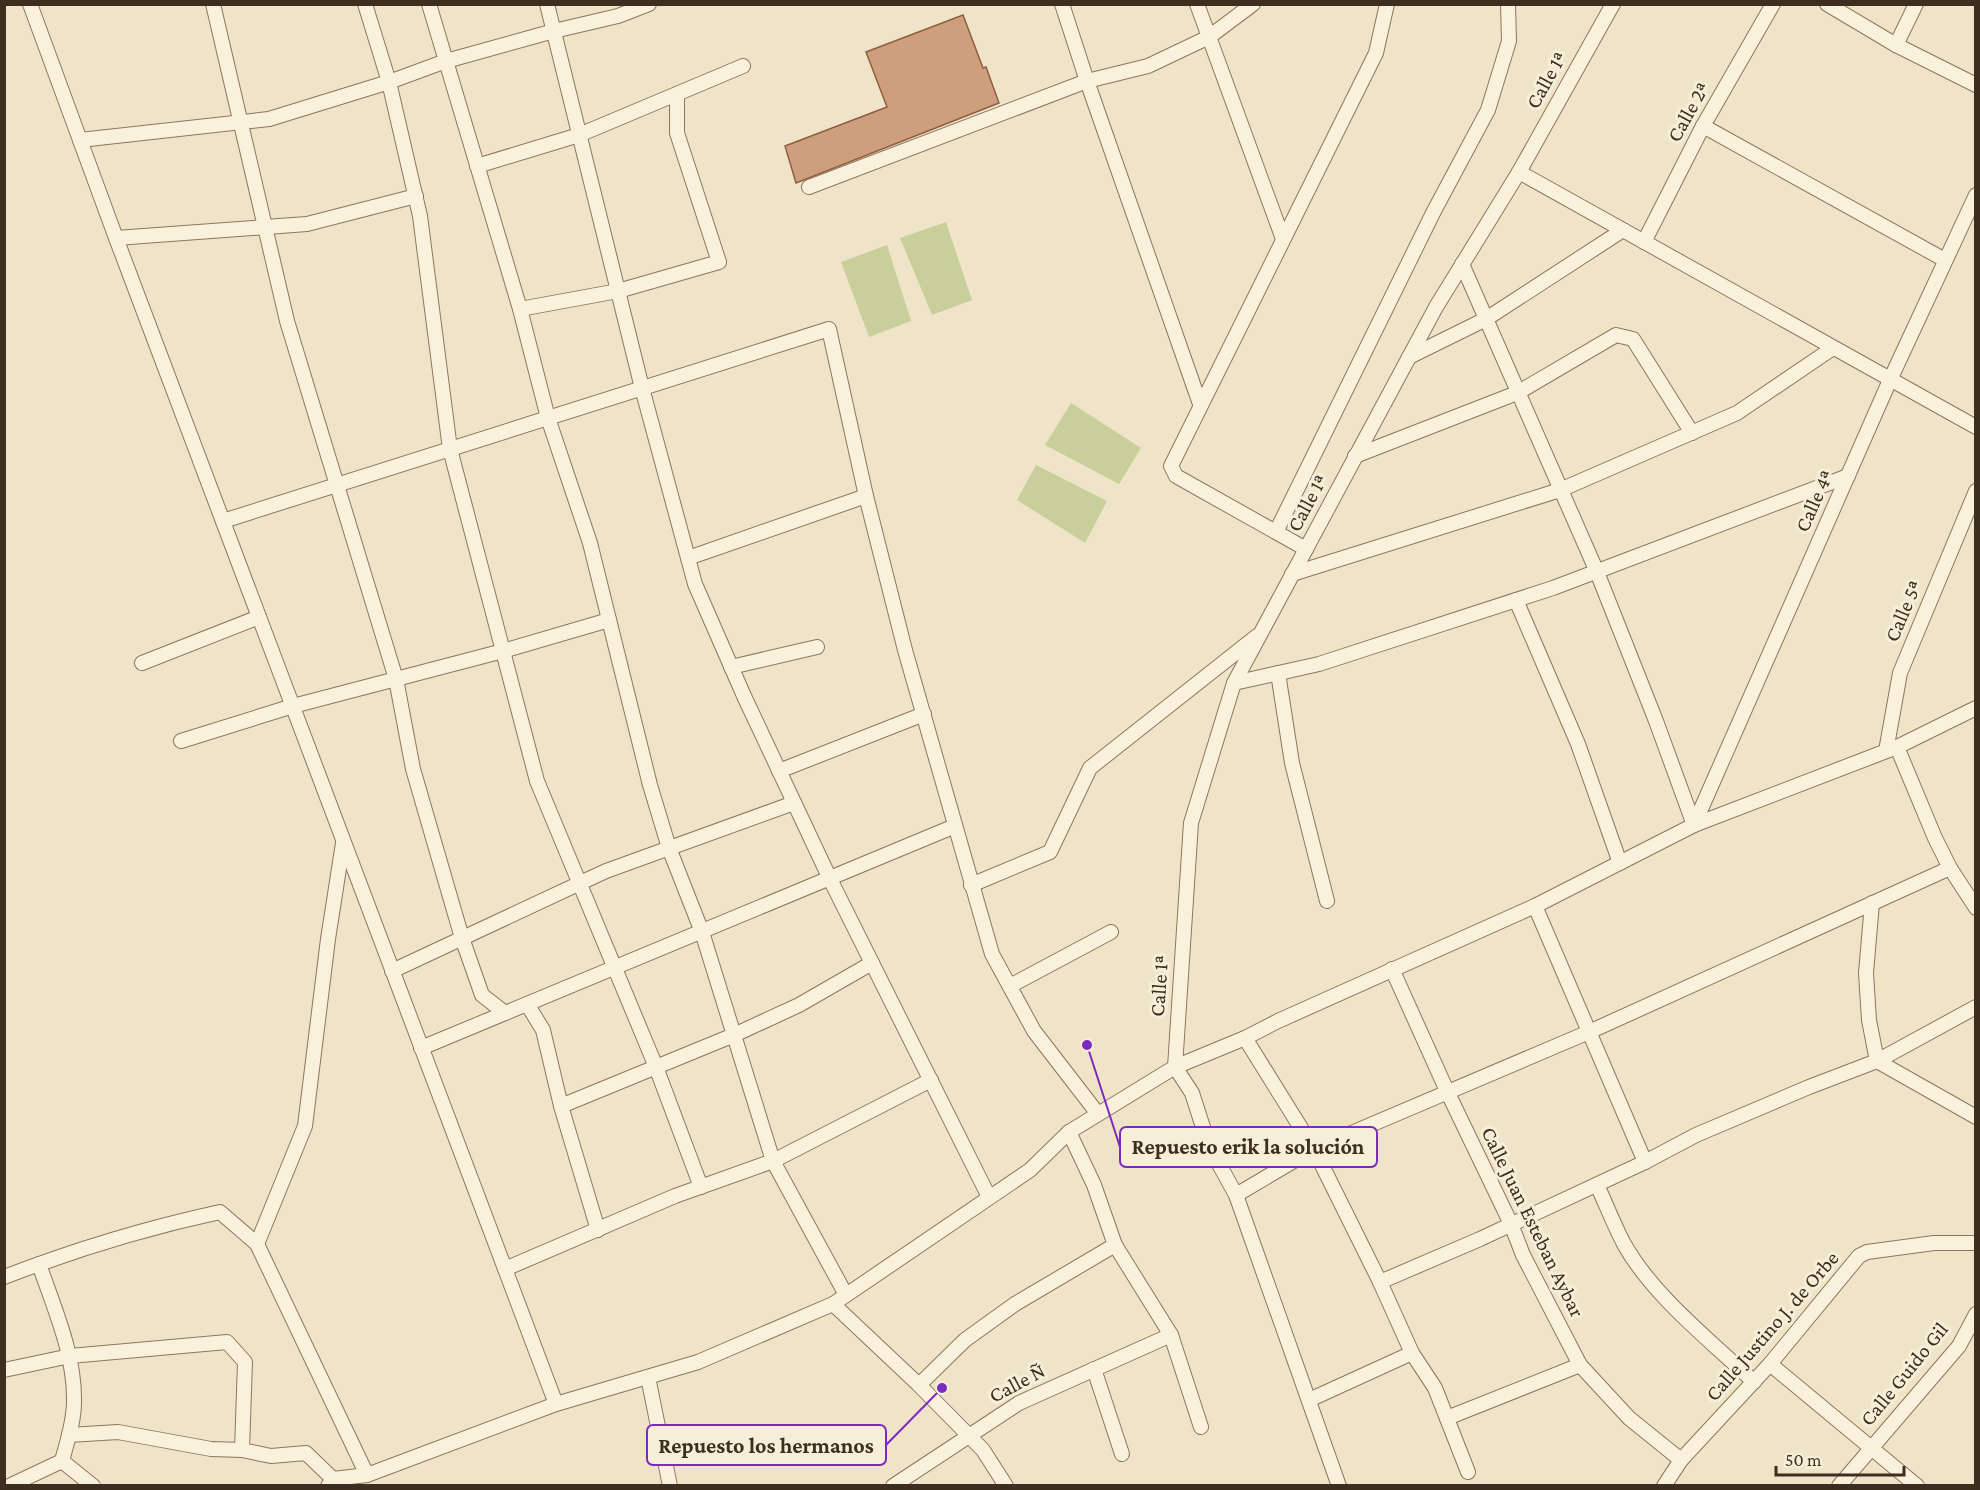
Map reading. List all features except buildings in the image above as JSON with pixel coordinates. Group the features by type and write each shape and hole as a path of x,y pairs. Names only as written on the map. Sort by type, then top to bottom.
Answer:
{"street":[{"path":"30,4 556,1404"},
{"path":"213,4 287,321 396,679 413,769 462,938 482,995 505,1013"},
{"path":"365,4 388,82 420,216 450,449 537,780 578,884 616,968 656,1067 701,1187"},
{"path":"429,4 520,309 548,418 590,543 650,784 669,848 702,932 773,1161 846,1295"},
{"path":"547,4 642,388 695,584 731,668 830,879 990,1197"},
{"path":"80,140 269,119 388,82 446,61 618,16 649,4"},
{"path":"1062,4 1200,404"},
{"path":"1197,4 1282,239"},
{"path":"809,187 1087,81 1148,66 1209,38 1253,4"},
{"path":"1306,549 1176,476 1171,466 1376,53 1387,4"},
{"path":"1276,532 1434,211 1488,110 1509,41 1508,4"},
{"name":"Calle 1ª","path":"1175,1067 1191,823 1234,683 1409,357 1462,264 1519,172 1612,4"},
{"name":"Calle 2ª","path":"1644,242 1703,126 1773,4"},
{"path":"1827,4 1896,45 1976,85"},
{"path":"1896,45 1916,4"},
{"path":"477,166 579,135 743,66"},
{"path":"520,309 618,291 719,262 677,133 677,94"},
{"path":"1703,126 1946,260"},
{"path":"1519,172 1976,427"},
{"name":"Calle 4ª","path":"1694,825 1890,380 1976,195"},
{"path":"116,238 307,224 416,196"},
{"path":"1409,357 1486,318 1623,230"},
{"path":"1462,264 1597,572 1694,825"},
{"path":"223,521 829,329 866,496 971,885 992,954 1034,1030 1098,1114"},
{"path":"1355,456 1517,393 1616,335 1633,339 1692,433"},
{"path":"1292,574 1560,490 1737,413 1833,348"},
{"path":"1234,683 1319,664 1516,600 1597,572 1848,476"},
{"name":"Calle 5ª","path":"1891,749 1900,673 1976,491"},
{"path":"688,558 866,496"},
{"path":"1516,600 1578,744 1620,863"},
{"path":"142,663 259,617"},
{"path":"181,741 292,706 503,651 609,620"},
{"path":"971,885 1050,852 1090,768 1261,633"},
{"path":"731,668 817,647"},
{"path":"1278,673 1292,763 1327,901"},
{"path":"69,1436 118,1432 211,1449 242,1450 271,1456 306,1454 330,1482 367,1475 556,1404 699,1362 833,1304 1030,1170 1069,1132 1175,1067 1245,1038 1392,969 1535,906 1694,825 1891,749 1976,708"},
{"path":"779,771 924,714"},
{"path":"1891,749 1950,868 1976,908"},
{"path":"392,971 606,871 794,803"},
{"path":"421,1048 956,826"},
{"path":"257,1244 304,1126 343,841"},
{"path":"1236,1195 1314,1149 1589,1032 1950,868"},
{"path":"1872,903 1866,973 1869,1020 1877,1061 1976,1117"},
{"path":"1535,906 1645,1162"},
{"path":"1010,986 1111,932"},
{"path":"561,1106 734,1035 799,1005 872,963"},
{"name":"Calle Juan Esteban Aybar","path":"1392,969 1511,1224 1523,1255 1580,1365 1629,1418 1681,1460"},
{"path":"527,1004 543,1030 561,1106 598,1230"},
{"path":"1380,1282 1597,1185 1696,1135 1877,1061 1976,1006"},
{"path":"1245,1038 1314,1149 1380,1282 1412,1353 1436,1388 1468,1472"},
{"path":"1175,1067 1192,1093 1209,1146 1236,1195 1339,1485"},
{"path":"505,1269 675,1196 773,1161 931,1080"},
{"path":"1069,1132 1094,1185 1115,1245 1171,1335 1201,1427"},
{"path":"1597,1185 1625,1245 1648,1276 1668,1300 1754,1382"},
{"path":"4,1277 158,1225 220,1212 257,1244 367,1475"},
{"name":"Calle Justino J. de Orbe","path":"1664,1485 1681,1460 1770,1364 1859,1256 1866,1252 1934,1244 1976,1243"},
{"path":"920,1385 965,1340 1015,1304 1115,1245"},
{"path":"9,1485 62,1461 74,1403 70,1356 39,1264"},
{"path":"833,1304 920,1385 983,1450 1006,1485"},
{"name":"Calle Guido Gil","path":"1839,1485 1959,1346 1976,1314"},
{"name":"Calle Ñ","path":"893,1485 1019,1403 1171,1335"},
{"path":"4,1370 70,1356 227,1342 245,1362 242,1450"},
{"path":"1309,1400 1412,1353"},
{"path":"1770,1364 1917,1485"},
{"path":"1447,1418 1580,1365"},
{"path":"1094,1369 1122,1454"},
{"path":"648,1377 670,1485"},
{"path":"62,1461 93,1485"}],"green space":[{"path":"946,222 972,300 932,315 900,238"},
{"path":"887,245 911,321 869,337 841,262"},
{"path":"1071,403 1141,448 1119,484 1045,445"},
{"path":"1036,465 1107,501 1085,543 1017,500"}],"place":[{"name":"Repuesto erik la solución","path":"1087,1045"},
{"name":"Repuesto los hermanos","path":"942,1388"}]}
